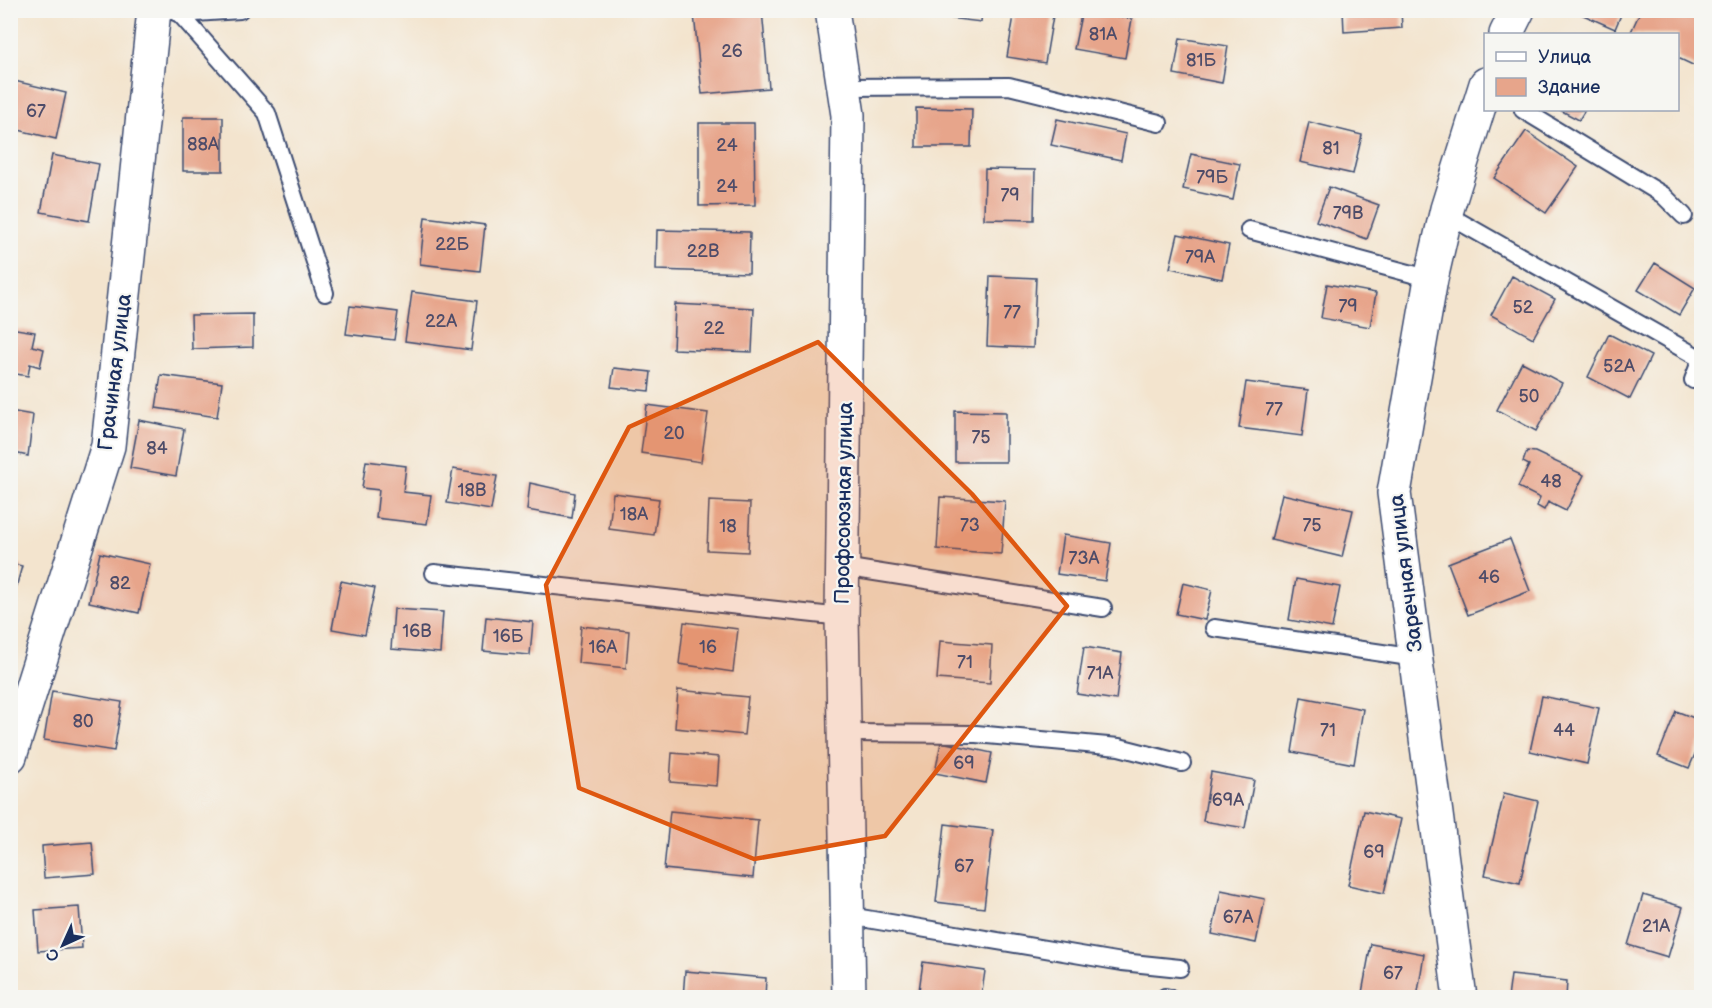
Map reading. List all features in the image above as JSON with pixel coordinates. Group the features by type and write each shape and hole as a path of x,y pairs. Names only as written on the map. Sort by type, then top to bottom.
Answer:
{"street":[{"name":"Профсоюзная улица","path":"832,10 848,116 842,617 849,998"},
{"path":"1506,33 1518,10"},
{"name":"Грачиная улица","path":"10,756 108,446 168,12"},
{"name":"Заречная улица","path":"1460,998 1394,493 1431,279 1446,214 1484,89"}],"lane":[{"path":"168,12 240,10"},
{"path":"168,12 267,112 325,293"},
{"path":"843,87 1009,86 1159,123"},
{"path":"1525,111 1663,195 1684,216"},
{"path":"1446,214 1701,359 1693,380"},
{"path":"1249,230 1431,279"},
{"path":"843,567 1103,608"},
{"path":"434,573 842,617"},
{"path":"1214,628 1416,658"},
{"path":"845,733 976,734 1119,747 1182,763"},
{"path":"849,916 1122,962 1180,968"}],"highlighted area":[{"path":"818,342 972,494 1067,606 885,836 754,859 579,788 546,585 629,427"}],"building":[{"path":"10,10 17,10 12,39 10,39"},
{"path":"726,10 762,10 769,88 702,94 694,14"},
{"path":"932,10 982,10 981,22 932,16"},
{"path":"1015,10 1054,10 1045,63 1007,57"},
{"path":"1082,10 1132,19 1125,58 1074,49"},
{"path":"1343,10 1401,10 1402,28 1344,32"},
{"path":"1572,10 1623,10 1615,29"},
{"path":"1641,10 1702,10 1702,57 1697,67 1679,58 1679,33 1630,33"},
{"path":"1180,38 1228,46 1222,83 1174,74"},
{"path":"10,80 66,93 56,139 10,128"},
{"path":"916,108 972,109 971,147 916,147"},
{"path":"1562,111 1584,111 1579,120"},
{"path":"183,117 223,117 223,171 183,171"},
{"path":"1057,119 1126,134 1121,160 1051,145"},
{"path":"1309,122 1362,135 1353,174 1300,162"},
{"path":"699,123 754,123 755,205 699,206"},
{"path":"1526,131 1578,167 1546,213 1494,178"},
{"path":"1191,154 1240,164 1233,200 1183,189"},
{"path":"52,155 99,164 89,221 41,212"},
{"path":"985,169 1035,170 1034,220 984,219"},
{"path":"1329,187 1379,205 1367,239 1316,221"},
{"path":"425,217 485,225 480,271 420,264"},
{"path":"657,230 750,232 749,273 656,270"},
{"path":"1178,234 1229,245 1222,279 1170,268"},
{"path":"1655,263 1695,288 1679,315 1638,290"},
{"path":"990,276 1036,278 1033,348 987,346"},
{"path":"1512,276 1555,299 1533,338 1491,315"},
{"path":"1327,284 1376,293 1370,327 1321,318"},
{"path":"412,292 477,301 471,350 405,341"},
{"path":"675,304 754,308 752,352 673,349"},
{"path":"350,306 398,312 394,340 346,334"},
{"path":"253,314 253,347 192,349 191,315"},
{"path":"10,328 35,332 32,346 44,349 40,367 30,364 28,376 10,373"},
{"path":"1609,334 1651,356 1630,399 1588,377"},
{"path":"1522,362 1562,383 1536,431 1497,410"},
{"path":"614,368 651,372 649,391 611,387"},
{"path":"161,375 222,383 217,417 156,408"},
{"path":"1246,382 1308,390 1302,436 1239,428"},
{"path":"647,405 708,413 701,462 641,453"},
{"path":"10,411 33,415 28,456 10,452"},
{"path":"955,411 1006,412 1006,462 955,462"},
{"path":"1702,416 1702,434 1695,430"},
{"path":"139,420 184,429 176,476 130,468"},
{"path":"1527,451 1535,452 1584,475 1566,511 1548,502 1544,510 1537,506 1540,498 1518,487 1529,465 1523,462"},
{"path":"366,461 406,466 403,492 431,495 427,524 376,518 379,490 362,488"},
{"path":"453,469 497,476 491,510 447,503"},
{"path":"530,483 575,493 572,518 527,510"},
{"path":"613,493 659,499 654,535 609,529"},
{"path":"1282,494 1353,510 1342,557 1271,540"},
{"path":"940,497 1005,501 1001,554 937,549"},
{"path":"709,501 750,503 748,552 707,550"},
{"path":"1063,535 1111,543 1105,581 1057,574"},
{"path":"1510,539 1530,591 1468,615 1448,563"},
{"path":"100,553 150,564 139,613 89,602"},
{"path":"10,563 22,566 11,606 10,606"},
{"path":"1296,579 1340,587 1332,628 1289,620"},
{"path":"341,581 375,588 365,635 332,629"},
{"path":"1183,583 1212,590 1205,620 1176,614"},
{"path":"394,609 443,612 440,653 391,649"},
{"path":"486,617 533,622 530,655 483,651"},
{"path":"684,622 738,629 733,672 679,664"},
{"path":"581,626 629,631 626,668 578,663"},
{"path":"940,641 992,645 990,683 937,679"},
{"path":"1084,647 1122,653 1116,700 1077,694"},
{"path":"678,690 748,697 744,735 675,728"},
{"path":"52,691 122,702 114,751 44,740"},
{"path":"1542,696 1599,708 1587,764 1530,751"},
{"path":"1301,697 1363,709 1354,764 1292,752"},
{"path":"1676,711 1702,721 1702,738 1689,768 1658,756"},
{"path":"941,742 992,753 986,783 935,773"},
{"path":"672,753 719,757 717,786 670,782"},
{"path":"1211,772 1254,780 1245,828 1203,821"},
{"path":"1504,793 1538,801 1520,883 1485,875"},
{"path":"670,811 758,820 753,878 664,869"},
{"path":"1364,811 1401,819 1384,893 1348,885"},
{"path":"945,824 993,830 984,908 936,902"},
{"path":"92,842 95,874 44,878 42,846"},
{"path":"1221,890 1265,899 1256,943 1212,934"},
{"path":"1643,895 1683,907 1668,957 1628,945"},
{"path":"79,907 82,948 38,951 35,910"},
{"path":"1371,944 1424,954 1417,998 1388,998 1362,993"},
{"path":"923,962 985,971 981,998 918,998"},
{"path":"685,971 766,978 765,998 683,998"},
{"path":"1511,975 1567,981 1566,998 1508,998"},
{"path":"1626,991 1647,997 1647,998 1624,998"}]}
